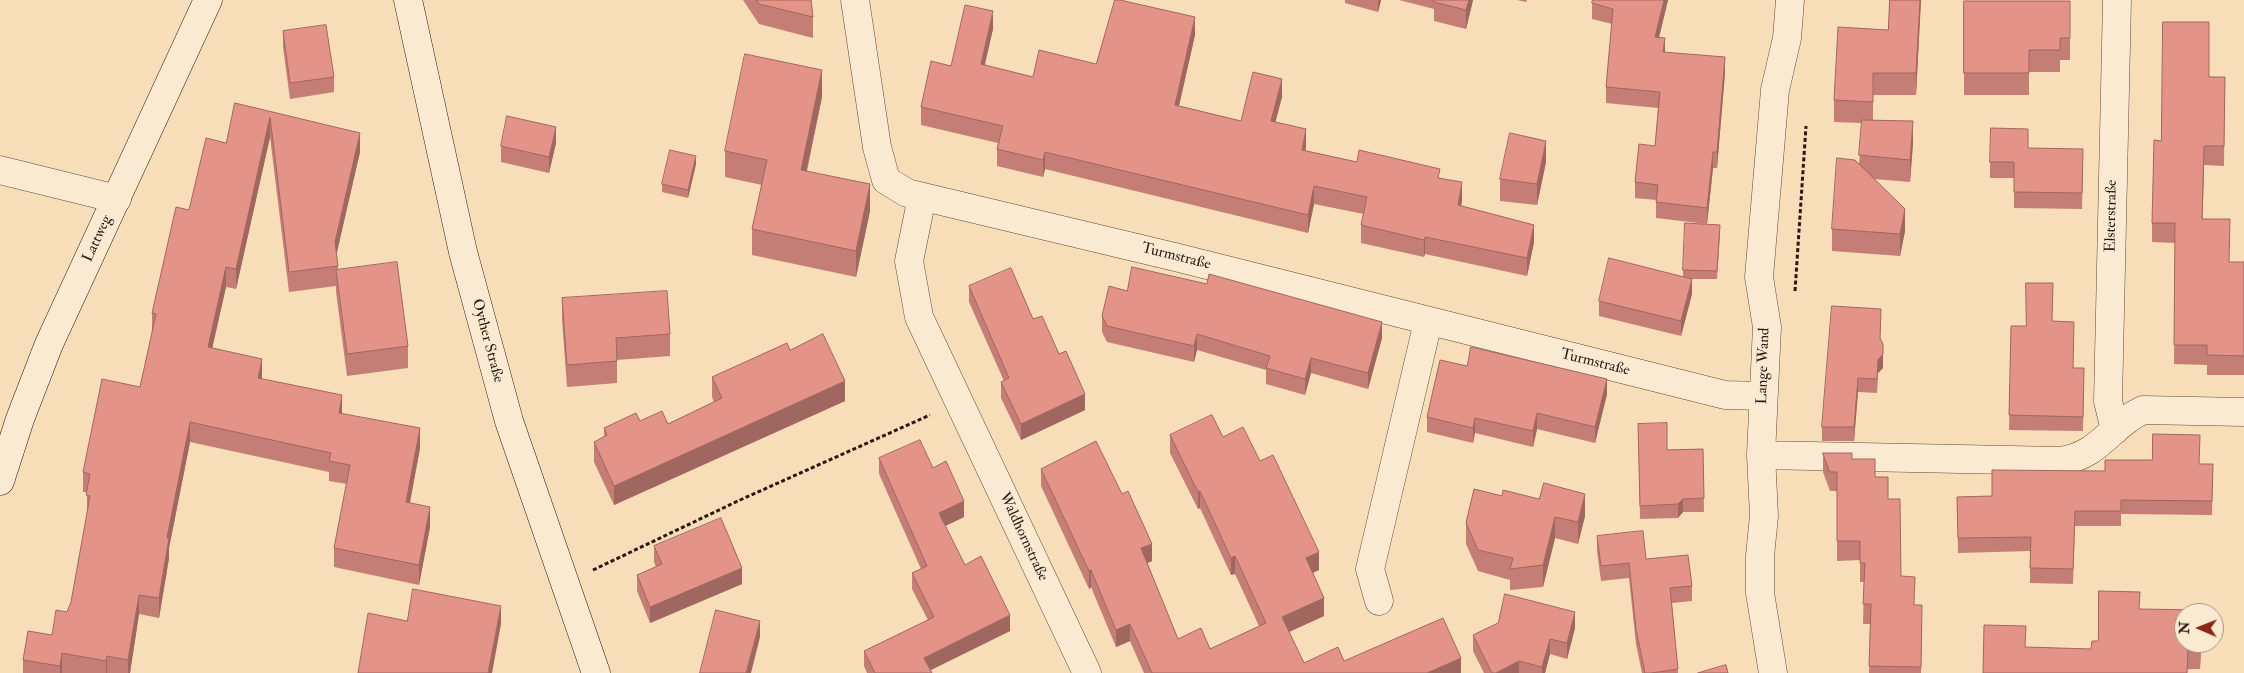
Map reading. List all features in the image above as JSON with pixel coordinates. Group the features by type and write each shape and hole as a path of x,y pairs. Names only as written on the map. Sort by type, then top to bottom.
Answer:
{"street":[{"name":"Lattweg","path":"0,481 20,419 49,344 208,0"},
{"name":"Oyther Straße","path":"408,0 463,252 508,421 563,584 596,673"},
{"name":"Turmstraße","path":"855,0 877,147 886,180 906,193 1184,259 1428,322 1724,394 1763,396"},
{"name":"Lange Wand","path":"1773,673 1760,593 1760,556 1764,516 1762,455 1766,327 1759,277 1774,90 1787,38 1790,0"},
{"name":"Elsterstraße","path":"2114,430 2108,401 2117,0"},
{"path":"0,170 117,198"},
{"path":"922,197 909,260 919,317 960,401"},
{"path":"1379,601 1370,569 1428,322"},
{"name":"Waldhornstraße","path":"960,401 1087,673"},
{"path":"1762,455 2060,461 2076,459 2091,452 2131,416 2143,410 2244,412"}],"path":[{"path":"563,584 740,500 960,401"}],"building":[{"path":"757,0 811,0 813,17 759,4"},
{"path":"1115,0 1195,17 1175,105 1241,121 1253,72 1282,79 1271,121 1306,129 1302,150 1357,162 1359,150 1440,169 1438,178 1462,182 1458,205 1534,225 1527,258 1425,237 1424,240 1361,225 1367,197 1314,186 1308,215 1045,152 1043,160 997,149 1003,126 921,107 931,61 951,66 965,5 993,11 981,64 1033,77 1039,50 1096,64"},
{"path":"1434,0 1469,0 1466,10 1434,2"},
{"path":"1593,0 1664,0 1655,37 1665,38 1663,52 1725,57 1717,152 1713,152 1707,208 1656,202 1658,185 1635,182 1639,144 1655,146 1660,92 1606,87 1613,9 1592,3"},
{"path":"1890,0 1920,0 1916,73 1873,73 1873,102 1834,100 1838,27 1888,30"},
{"path":"1964,1 2070,1 2070,38 2060,38 2060,50 2029,50 2029,73 1964,73"},
{"path":"2163,22 2209,22 2209,77 2225,77 2224,146 2204,146 2202,219 2230,219 2229,262 2244,262 2244,356 2207,355 2207,345 2174,345 2175,223 2152,223 2154,140 2161,141"},
{"path":"326,25 334,77 290,83 283,31"},
{"path":"745,54 822,70 801,170 870,184 856,251 752,229 767,160 725,151"},
{"path":"235,103 360,133 335,242 338,266 289,272 270,117 236,269 226,267 208,347 262,359 258,378 342,395 339,413 420,428 406,502 430,507 419,565 334,548 350,465 329,461 331,453 190,422 167,538 169,538 159,598 139,595 128,660 107,656 106,661 62,653 60,666 23,660 28,631 52,635 56,610 67,612 71,602 90,496 86,495 90,474 83,472 102,379 140,387 156,314 152,313 176,207 189,210 206,138 226,143"},
{"path":"507,116 556,127 549,157 501,146"},
{"path":"1862,120 1913,121 1910,160 1859,155"},
{"path":"1991,128 2028,129 2028,148 2083,149 2082,193 2014,192 2014,162 1990,162"},
{"path":"1510,133 1546,141 1537,184 1500,179"},
{"path":"670,150 696,156 688,190 662,184"},
{"path":"1837,158 1855,160 1905,209 1900,234 1832,229"},
{"path":"1685,223 1720,225 1717,271 1683,270"},
{"path":"1609,258 1692,279 1681,321 1599,301"},
{"path":"397,262 408,346 347,354 336,270"},
{"path":"1132,267 1207,284 1209,274 1382,322 1368,373 1311,358 1305,379 1266,368 1270,356 1197,334 1194,346 1107,326 1102,316 1109,286 1127,291"},
{"path":"1011,268 1033,319 1042,316 1059,354 1066,351 1085,394 1021,424 1001,382 1009,378 969,286"},
{"path":"2026,283 2053,283 2052,321 2074,322 2073,368 2084,368 2083,417 2009,415 2011,326 2026,326"},
{"path":"667,291 670,334 616,338 617,361 567,365 562,298"},
{"path":"1832,306 1881,309 1880,338 1883,344 1883,354 1878,360 1877,379 1858,378 1854,427 1822,427"},
{"path":"823,334 845,381 614,486 594,442 607,435 604,428 636,413 640,421 662,411 668,424 722,398 712,377 787,343 790,350"},
{"path":"1471,347 1607,379 1595,427 1537,413 1533,431 1475,418 1473,428 1427,417 1440,360 1467,366"},
{"path":"1212,415 1223,437 1243,427 1260,461 1273,455 1319,552 1306,558 1324,598 1282,617 1304,663 1338,647 1344,661 1443,618 1461,658 1427,673 1152,673 1130,624 1116,630 1091,570 1089,571 1041,469 1096,441 1122,494 1128,491 1152,544 1141,548 1178,639 1201,628 1210,649 1266,623 1235,556 1231,558 1200,491 1198,492 1170,435"},
{"path":"1667,423 1667,450 1703,449 1704,498 1683,499 1678,504 1640,506 1638,424"},
{"path":"2153,434 2200,435 2199,464 2213,464 2212,501 2121,500 2121,511 2075,511 2073,569 2030,568 2031,537 1958,538 1957,497 1992,496 1992,470 2105,471 2105,460 2152,460"},
{"path":"920,440 933,468 946,461 964,501 939,513 965,565 981,556 1010,615 924,658 932,673 875,673 864,651 934,617 912,573 927,566 879,458"},
{"path":"1823,453 1852,453 1852,459 1875,459 1875,477 1888,477 1888,499 1900,499 1901,576 1915,577 1914,605 1922,605 1921,667 1869,666 1871,604 1863,604 1865,563 1860,563 1860,541 1837,541 1837,472 1830,472"},
{"path":"1544,483 1585,494 1578,522 1555,517 1543,565 1510,569 1513,558 1478,550 1466,523 1474,489 1502,496 1503,490 1539,499"},
{"path":"721,518 742,568 650,607 637,575 662,564 654,546"},
{"path":"1643,531 1646,559 1688,555 1692,586 1670,588 1678,669 1645,673 1636,629 1629,563 1601,566 1597,536"},
{"path":"413,589 501,606 488,673 358,673 368,613 407,621"},
{"path":"2099,591 2140,592 2139,609 2174,610 2174,653 2188,653 2187,673 1983,673 1984,625 2026,626 2025,647 2091,649 2092,641 2098,641"},
{"path":"1505,594 1575,612 1567,643 1550,639 1542,667 1519,661 1496,673 1492,673 1473,635 1498,623"},
{"path":"716,610 760,621 746,673 700,673"},
{"path":"1726,665 1728,673 1698,673"}]}
